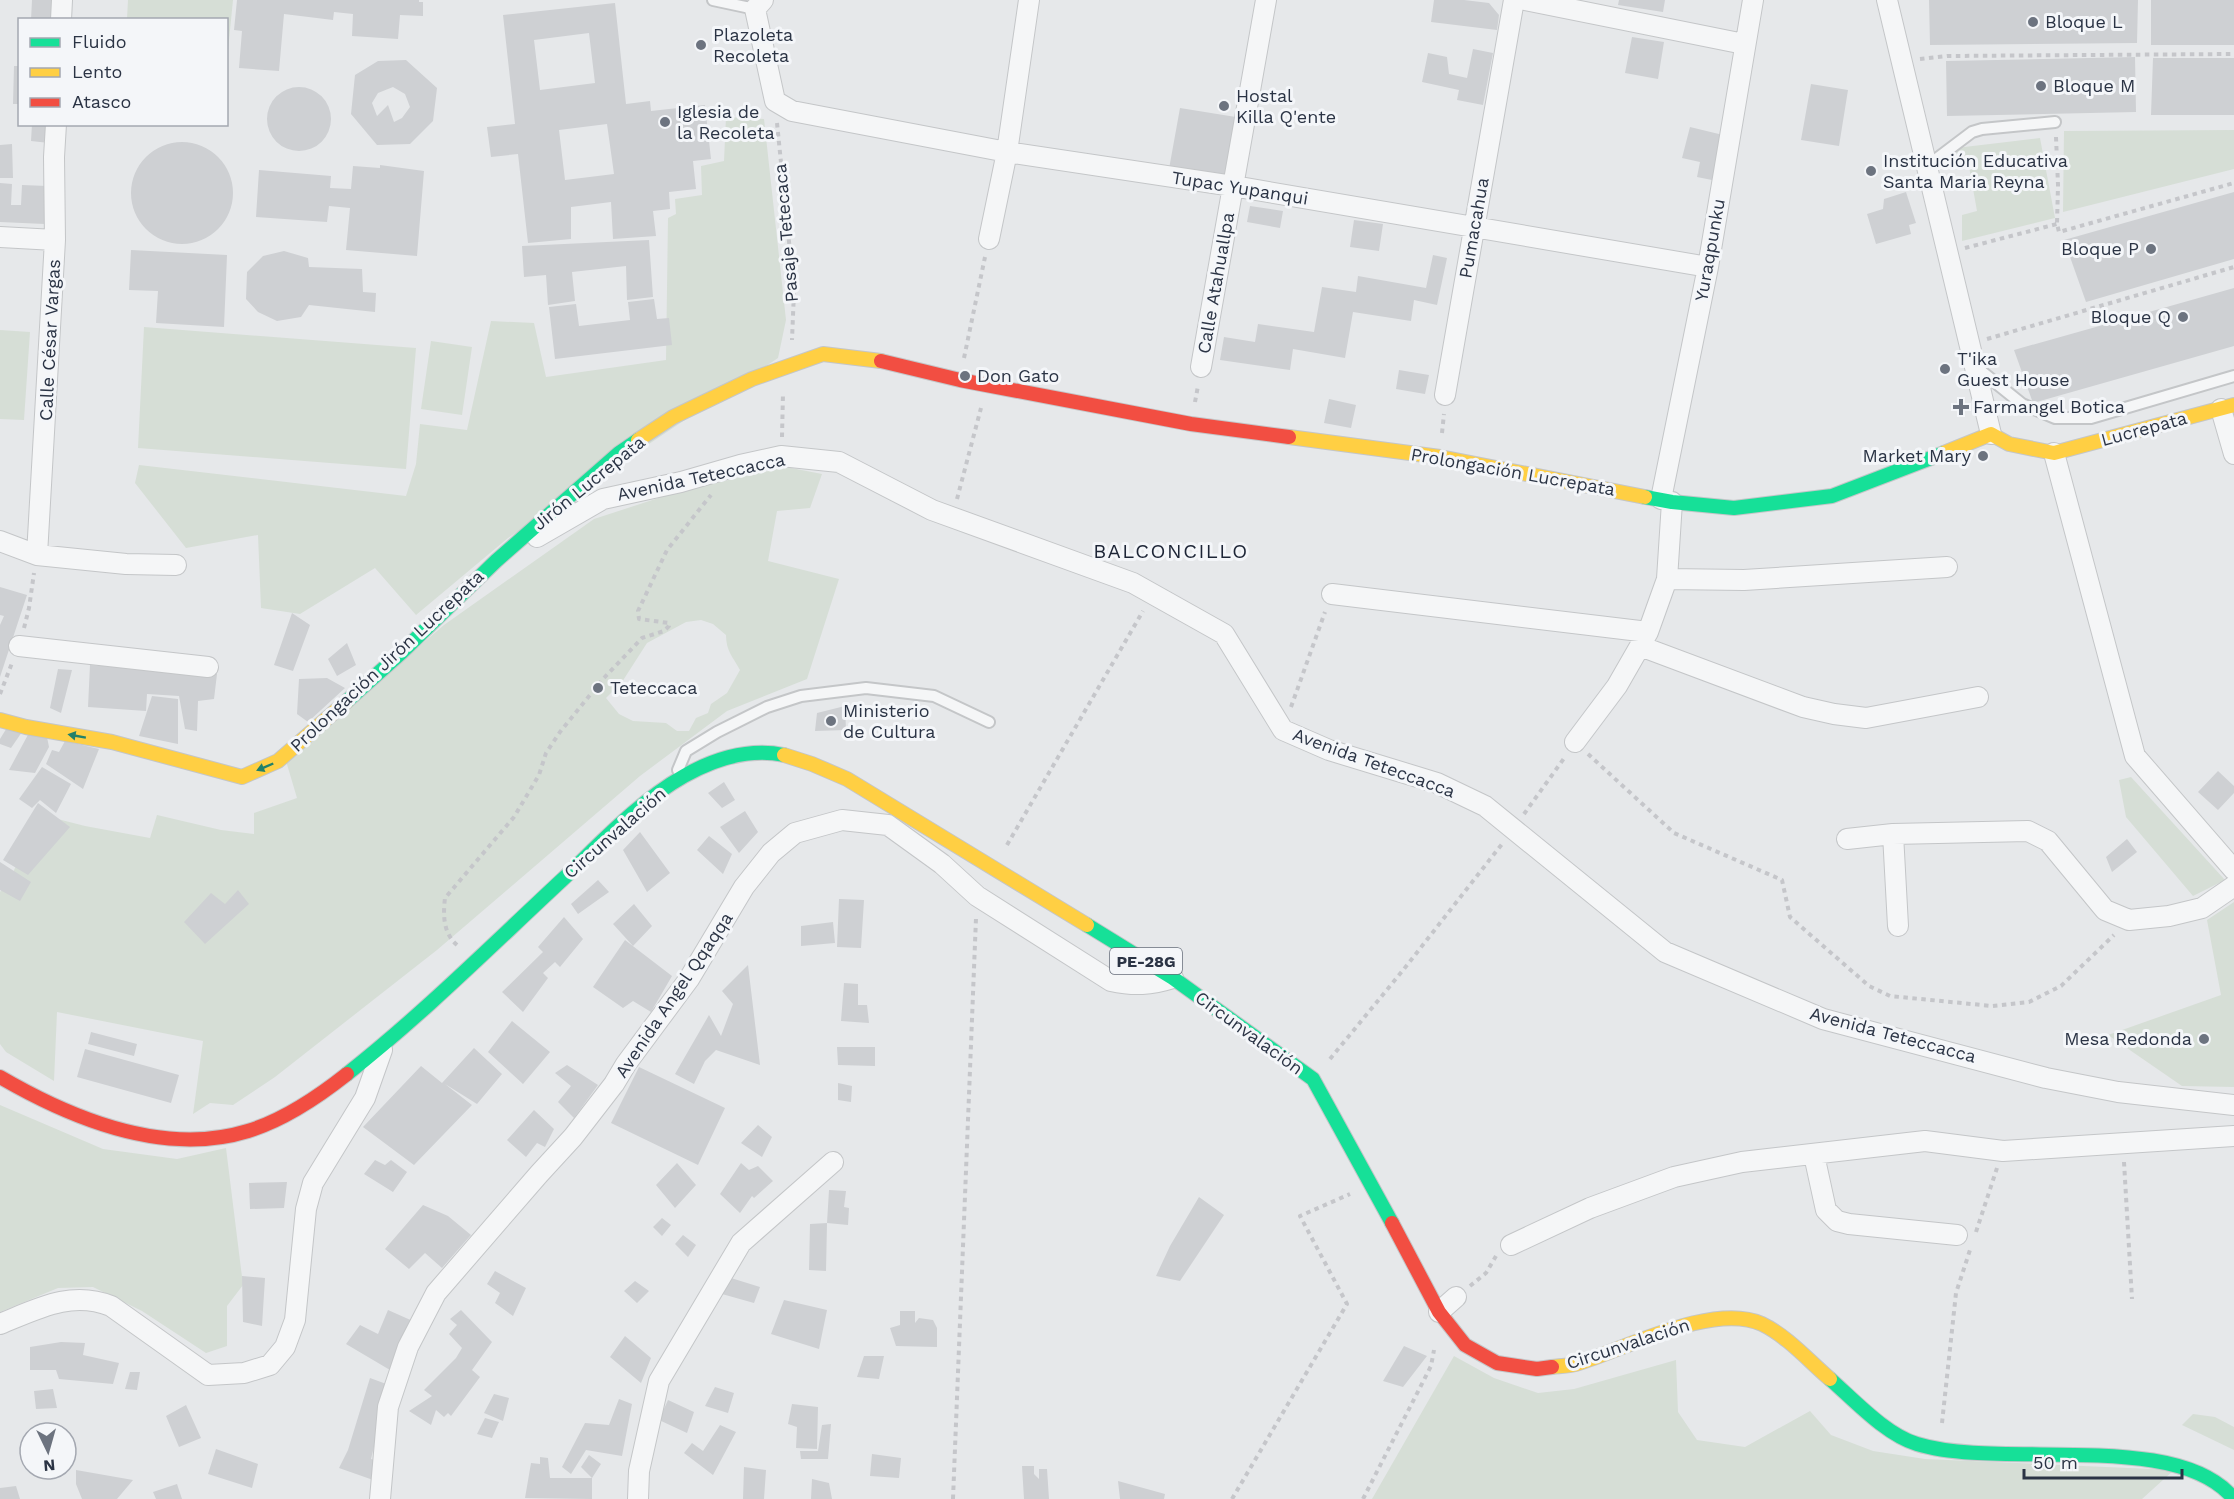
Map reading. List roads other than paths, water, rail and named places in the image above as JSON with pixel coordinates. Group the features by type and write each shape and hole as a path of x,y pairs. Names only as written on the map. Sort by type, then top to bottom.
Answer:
{"main road":[{"name":"Jirón Lucrepata","path":"496,561 619,453 673,417 752,378 823,354 894,363 960,380"},
{"name":"Prolongación Lucrepata","path":"960,380 1191,423 1440,457 1667,501 1734,508 1833,496 1991,434"},
{"name":"Lucrepata","path":"2054,453 2228,407"},
{"path":"1991,434 2009,444 2054,453"},
{"name":"Prolongación Jirón Lucrepata","path":"0,720 26,727 112,742 242,777 278,761 402,652 496,561"},
{"name":"Circunvalación","path":"0,1077 27,1094 125,1132 178,1138 219,1137 246,1132 277,1119 308,1102 384,1045 625,820 674,782 698,769 750,753 772,752 804,760 847,779 1173,978 1313,1079 1372,1184 1439,1312 1465,1345 1497,1363 1537,1369 1576,1364 1695,1322 1735,1317 1762,1324 1784,1339 1885,1426 1915,1443 1940,1449 1998,1455 2101,1456 2163,1461 2191,1469 2226,1489 2234,1499"}],"street":[{"path":"61,18 62,0"},
{"path":"989,239 1007,152 1029,0"},
{"name":"Calle Atahuallpa","path":"1201,367 1266,0"},
{"name":"Pumacahua","path":"1445,395 1514,0"},
{"path":"1526,0 1744,44"},
{"name":"Yuraqpunku","path":"1575,742 1617,686 1644,639 1667,579 1667,501 1753,0"},
{"path":"1887,0 1991,434"},
{"name":"Tupac Yupanqui","path":"759,4 775,101 792,111 1007,152 1233,186 1474,229 1708,267"},
{"name":"Calle César Vargas","path":"37,555 55,240 56,126"},
{"path":"0,237 55,240"},
{"path":"2228,407 2234,454"},
{"path":"2054,453 2135,756 2234,870"},
{"name":"Avenida Teteccacca","path":"496,561 603,499 781,456 839,462 932,510 1133,583 1224,634 1283,730 1329,750 1437,783 1485,806 1665,952 1823,1018 2046,1078 2118,1092 2234,1105"},
{"path":"0,541 37,555 126,564 176,565"},
{"path":"1667,579 1744,580 1947,567"},
{"path":"1332,594 1644,639 1803,707 1834,714 1866,718 1978,697"},
{"path":"19,646 208,667"},
{"name":"Avenida Angel Qqaqqa","path":"380,1499 388,1407 408,1347 436,1293 538,1174 573,1137 689,979 744,886 771,853 795,833 842,820 888,825 942,864 977,896 1111,981 1132,985 1154,984 1173,978"},
{"path":"1847,839 1893,834 2028,831 2048,841 2105,910 2129,920 2169,916 2202,908 2234,886"},
{"path":"1893,834 1898,926"},
{"path":"0,1324 53,1303 83,1298 97,1300 111,1306 208,1375 244,1373 270,1365 285,1347 295,1320 306,1209 313,1183 365,1098 384,1045"},
{"path":"1511,1245 1590,1208 1674,1177 1742,1162 1925,1141 2003,1151 2234,1136"},
{"path":"1814,1155 1826,1210 1837,1221 1968,1239"},
{"path":"638,1499 639,1471 658,1381 741,1243 833,1162"},
{"path":"1439,1312 1456,1297"}],"lane":[{"path":"713,0 759,4"},
{"path":"1927,166 1972,132 2055,122"},
{"path":"1974,365 2022,404 2055,418 2091,418 2234,376"},
{"path":"674,782 686,751 757,712 801,696 866,688 934,696 989,722"}],"place":[{"name":"Bloque L","path":"2033,22"},
{"name":"Plazoleta Recoleta","path":"701,45"},
{"name":"Bloque M","path":"2041,86"},
{"name":"Hostal Killa Q'ente","path":"1224,106"},
{"name":"Iglesia de la Recoleta","path":"665,122"},
{"name":"Institución Educativa Santa Maria Reyna","path":"1871,171"},
{"name":"Bloque P","path":"2151,249"},
{"name":"Bloque Q","path":"2183,317"},
{"name":"T'ika Guest House","path":"1945,369"},
{"name":"Don Gato","path":"965,376"},
{"name":"Farmangel Botica","path":"1961,407"},
{"name":"Market Mary","path":"1983,456"},
{"name":"Teteccaca","path":"598,688"},
{"name":"Ministerio de Cultura","path":"831,721"},
{"name":"Mesa Redonda","path":"2204,1039"}],"district":[{"name":"BALCONCILLO","path":"1171,551"}]}
